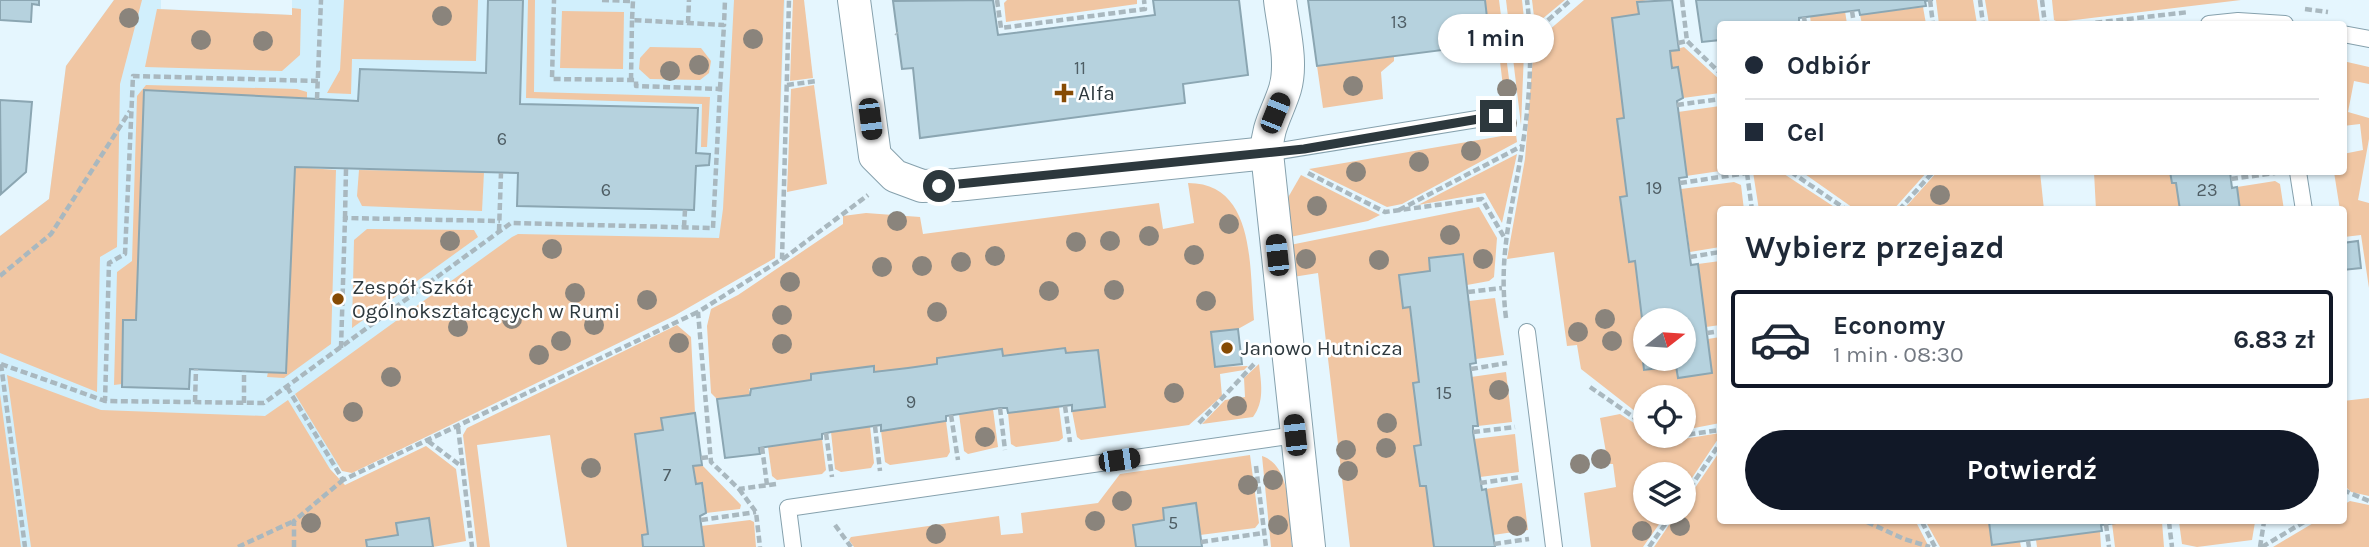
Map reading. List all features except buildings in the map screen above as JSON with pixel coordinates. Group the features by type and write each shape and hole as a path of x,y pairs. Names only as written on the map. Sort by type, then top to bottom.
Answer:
{"street":[{"path":"855,0 875,156 895,176 922,186 956,185 1266,153"},
{"path":"1280,0 1287,58 1286,87 1266,134 1266,153 1309,547"}],"lane":[{"path":"2347,35 2369,39"},
{"path":"1266,153 1496,116"},
{"path":"2298,175 2303,206"},
{"path":"1527,332 1554,547"},
{"path":"793,547 788,508 1295,435"}],"path":[{"path":"317,99 321,0"},
{"path":"554,0 552,79 636,80 636,86 720,89"},
{"path":"602,0 633,1 631,80"},
{"path":"688,23 689,0"},
{"path":"25,547 0,364 105,401 264,403 511,223 713,228 725,0"},
{"path":"782,259 789,0"},
{"path":"997,0 1001,28 1145,9 1144,0"},
{"path":"1507,325 1502,288 1504,237 1522,145 1531,34 1527,0"},
{"path":"1531,34 1571,0"},
{"path":"1682,0 1688,41 1717,70"},
{"path":"1930,0 1933,21"},
{"path":"1980,0 1983,21"},
{"path":"2042,0 2045,21"},
{"path":"1852,11 1854,21"},
{"path":"1804,17 1805,21"},
{"path":"632,20 724,25"},
{"path":"1678,43 1688,41"},
{"path":"105,401 109,263 125,254 132,76 318,81"},
{"path":"787,85 817,81"},
{"path":"1677,105 1717,99"},
{"path":"0,276 51,234 131,110"},
{"path":"1396,212 1522,145"},
{"path":"709,159 717,160"},
{"path":"341,348 346,169"},
{"path":"499,232 501,173"},
{"path":"1680,183 1729,175"},
{"path":"1747,175 1751,206"},
{"path":"1795,175 1841,206"},
{"path":"1903,206 1930,175"},
{"path":"2231,179 2261,175"},
{"path":"238,547 295,521 343,480 698,312 782,259 895,176"},
{"path":"684,227 685,210"},
{"path":"345,218 500,220"},
{"path":"1690,257 1717,253"},
{"path":"1468,292 1502,288"},
{"path":"698,312 710,462 738,489 756,512 760,547"},
{"path":"1707,333 1717,331"},
{"path":"1510,350 1513,374"},
{"path":"1191,430 1263,355"},
{"path":"1471,369 1511,363"},
{"path":"195,402 196,369"},
{"path":"244,371 244,403"},
{"path":"287,387 343,480"},
{"path":"1590,387 1633,417"},
{"path":"1065,406 1071,446"},
{"path":"1000,408 1006,455"},
{"path":"951,415 958,461"},
{"path":"1518,418 1521,439"},
{"path":"875,426 881,471"},
{"path":"1474,432 1520,426"},
{"path":"458,427 472,547"},
{"path":"1696,433 1717,430"},
{"path":"826,433 832,478"},
{"path":"428,441 462,467"},
{"path":"762,447 767,485"},
{"path":"1696,479 1717,448"},
{"path":"701,458 710,457"},
{"path":"1480,483 1525,477 1524,464"},
{"path":"738,489 780,484"},
{"path":"2347,495 2369,501"},
{"path":"818,503 851,547"},
{"path":"701,520 756,512"},
{"path":"294,547 295,521"},
{"path":"1871,524 1904,539 1933,547"},
{"path":"1923,524 1933,547"},
{"path":"2106,524 2109,547"},
{"path":"2169,524 2172,547"},
{"path":"2261,547 2264,524"},
{"path":"2261,547 2301,524"},
{"path":"1649,547 1664,525"},
{"path":"1532,526 1535,547"},
{"path":"1201,542 1264,533"},
{"path":"1494,544 1534,539"}],"shaded area":[{"name":"Zespół Szkół Ogólnokształcących w Rumi","path":"114,0 161,0 161,9 292,15 292,0 785,0 775,251 203,531 185,547 0,547 0,236 49,199 66,66"},
{"path":"114,0 142,0 120,84 117,247 100,257 97,392 0,353 0,236 49,199 66,66"},
{"path":"344,0 478,0 476,61 352,59 351,94 327,93 340,70"},
{"path":"528,0 535,0 534,92 710,97 707,147 701,147 702,104 526,98"},
{"path":"734,0 784,0 775,258 674,316 352,473 342,471 295,394 512,237 518,234 719,238 723,209"},
{"path":"793,0 804,0 813,78 790,81"},
{"path":"1007,0 1137,0 1137,4 1006,22 1004,3"},
{"path":"1485,0 1499,0 1517,142 1402,204 1387,207 1309,169 1502,136 1498,105 1505,104 1500,61 1493,61"},
{"path":"1506,0 1522,0 1525,28 1521,125"},
{"path":"1532,0 1565,0 1535,25"},
{"path":"1584,0 1648,0 1637,2 1639,14 1612,19 1624,118 1617,120 1627,196 1620,197 1629,262 1635,262 1641,308 1633,308 1633,371 1677,371 1678,378 1711,373 1708,339 1717,338 1717,424 1696,428 1696,385 1633,385 1633,410 1581,369 1577,345 1567,346 1554,252 1507,259 1525,159 1534,43"},
{"path":"1936,0 1973,0 1976,21 1939,21"},
{"path":"1985,0 2037,0 2040,21 1988,21"},
{"path":"2052,0 2241,0 2066,21 2054,20"},
{"path":"1923,7 1925,21 1861,21 1860,15"},
{"path":"292,8 301,9 300,55 282,71 145,67 157,9 292,15"},
{"path":"562,11 624,12 623,69 560,68"},
{"path":"1845,11 1847,21 1811,21 1810,16"},
{"path":"650,47 701,48 711,61 709,73 700,80 650,79 639,69 640,58"},
{"path":"1684,47 1717,77 1717,93 1683,98 1678,67 1672,68 1670,51"},
{"path":"1394,56 1394,61 1381,72 1383,99 1323,108 1317,66"},
{"path":"2347,62 2369,67 2369,84 2354,81 2348,112 2369,118 2369,139 2358,200 2369,203 2369,288 2361,235 2347,237 2347,206 2339,206 2334,175 2347,175 2347,153 2363,150 2360,124 2347,126"},
{"path":"146,85 297,89 307,92 307,99 144,91 136,320 123,320 122,384 114,385 117,272 132,261 137,96"},
{"path":"814,85 827,184 787,192 791,89"},
{"path":"1717,106 1717,171 1686,176 1678,112"},
{"path":"1517,154 1502,223 1485,193 1418,205"},
{"path":"295,167 336,170 331,344 284,378 267,377 268,372 286,372"},
{"path":"359,170 484,172 482,211 362,206 357,196"},
{"path":"1301,175 1380,215 1368,221 1290,237 1286,201"},
{"path":"1753,175 1786,175 1833,206 1758,206"},
{"path":"1806,175 1924,175 1897,206 1850,206"},
{"path":"1934,175 2040,175 2044,206 1907,206"},
{"path":"2094,175 2171,175 2172,183 2176,183 2179,206 2096,206"},
{"path":"2275,181 2280,184 2283,206 2239,206 2237,187"},
{"path":"1734,182 1741,185 1744,206 1717,206 1717,248 1690,252 1681,189"},
{"path":"1188,183 1210,187 1227,198 1238,213 1249,255 1254,320 1238,329 1211,332 1215,367 1248,366 1244,370 1220,374 1222,396 1189,425 1081,440 1077,437 1072,411 1105,407 1098,350 1066,353 1065,348 1003,356 1001,350 937,358 937,364 874,372 873,366 811,374 811,380 749,389 750,395 717,399 711,393 707,326 711,309 738,295 843,224 843,216 866,213 920,217 923,234 1159,203 1163,229 1194,223"},
{"path":"1479,207 1497,238 1494,277 1489,281 1467,285 1463,255 1429,258 1430,271 1403,308 1410,307 1419,382 1413,383 1421,445 1414,447 1420,486 1426,486 1434,547 1350,547 1318,273 1293,277 1290,245"},
{"path":"367,229 474,230 478,237 352,328 354,240"},
{"path":"1717,261 1717,325 1706,327 1698,264"},
{"path":"1495,298 1504,355 1476,359 1469,301"},
{"path":"677,325 691,337 695,413 662,418 663,430 635,434 648,534 642,536 643,547 567,547 550,435 477,445 490,547 477,547 463,435 467,428"},
{"path":"1259,364 1261,398 1253,417 1202,424 1225,400 1245,397 1244,378"},
{"path":"1506,372 1512,422 1478,426 1471,377"},
{"path":"7,375 101,410 265,416 288,400 330,469 345,485 426,446 456,469 466,541 433,547 429,518 397,523 398,535 366,540 367,547 31,547"},
{"path":"0,394 21,547 0,547"},
{"path":"2369,398 2369,496 2351,492 2347,488 2347,401"},
{"path":"1059,407 1063,438 1059,441 1016,447 1011,444 1008,413"},
{"path":"993,409 998,447 968,454 964,451 959,414"},
{"path":"1620,414 1633,422 1633,448 1696,448 1696,437 1717,433 1717,440 1696,472 1696,462 1633,462 1633,525 1659,525 1643,547 1591,547 1584,493 1616,487 1613,464 1608,464 1600,418"},
{"path":"946,421 950,452 947,457 890,465 885,462 881,431"},
{"path":"870,426 874,463 871,468 841,472 835,469 831,432"},
{"path":"1515,434 1519,472 1480,477 1474,439"},
{"path":"822,439 826,470 822,474 777,480 772,476 768,447"},
{"path":"1250,455 1259,523 1255,528 1200,535 1195,503 1163,508 1164,520 1133,525 1136,547 854,547 849,540 851,537 999,516 1001,535 1023,533 1021,513 1098,503 1120,474"},
{"path":"1717,455 1717,524 1917,524 1929,547 1654,547 1669,525 1696,525 1696,486"},
{"path":"1262,456 1272,462 1284,482 1288,496 1292,547 1271,547"},
{"path":"702,465 741,505 740,509 706,513 701,483 696,484 693,466"},
{"path":"1522,483 1528,530 1493,535 1486,489"},
{"path":"2347,503 2369,505 2369,547 2273,547 2312,524 2347,524"},
{"path":"750,520 754,522 756,547 704,547 701,526"},
{"path":"1927,524 1989,524 1992,545 2020,542 2021,547 1940,547"},
{"path":"2112,524 2162,524 2164,547 2115,547"},
{"path":"2179,524 2255,524 2252,540 2197,547 2182,544"},
{"path":"2100,531 2101,547 2037,547 2036,540"}],"place":[{"name":"Alfa","path":"1064,93"},
{"name":"Zespół Szkół Ogólnokształcących w Rumi","path":"338,299"},
{"name":"Janowo Hutnicza","path":"1227,348"}],"route":[{"path":"939,186 1304,149 1496,116"}]}
